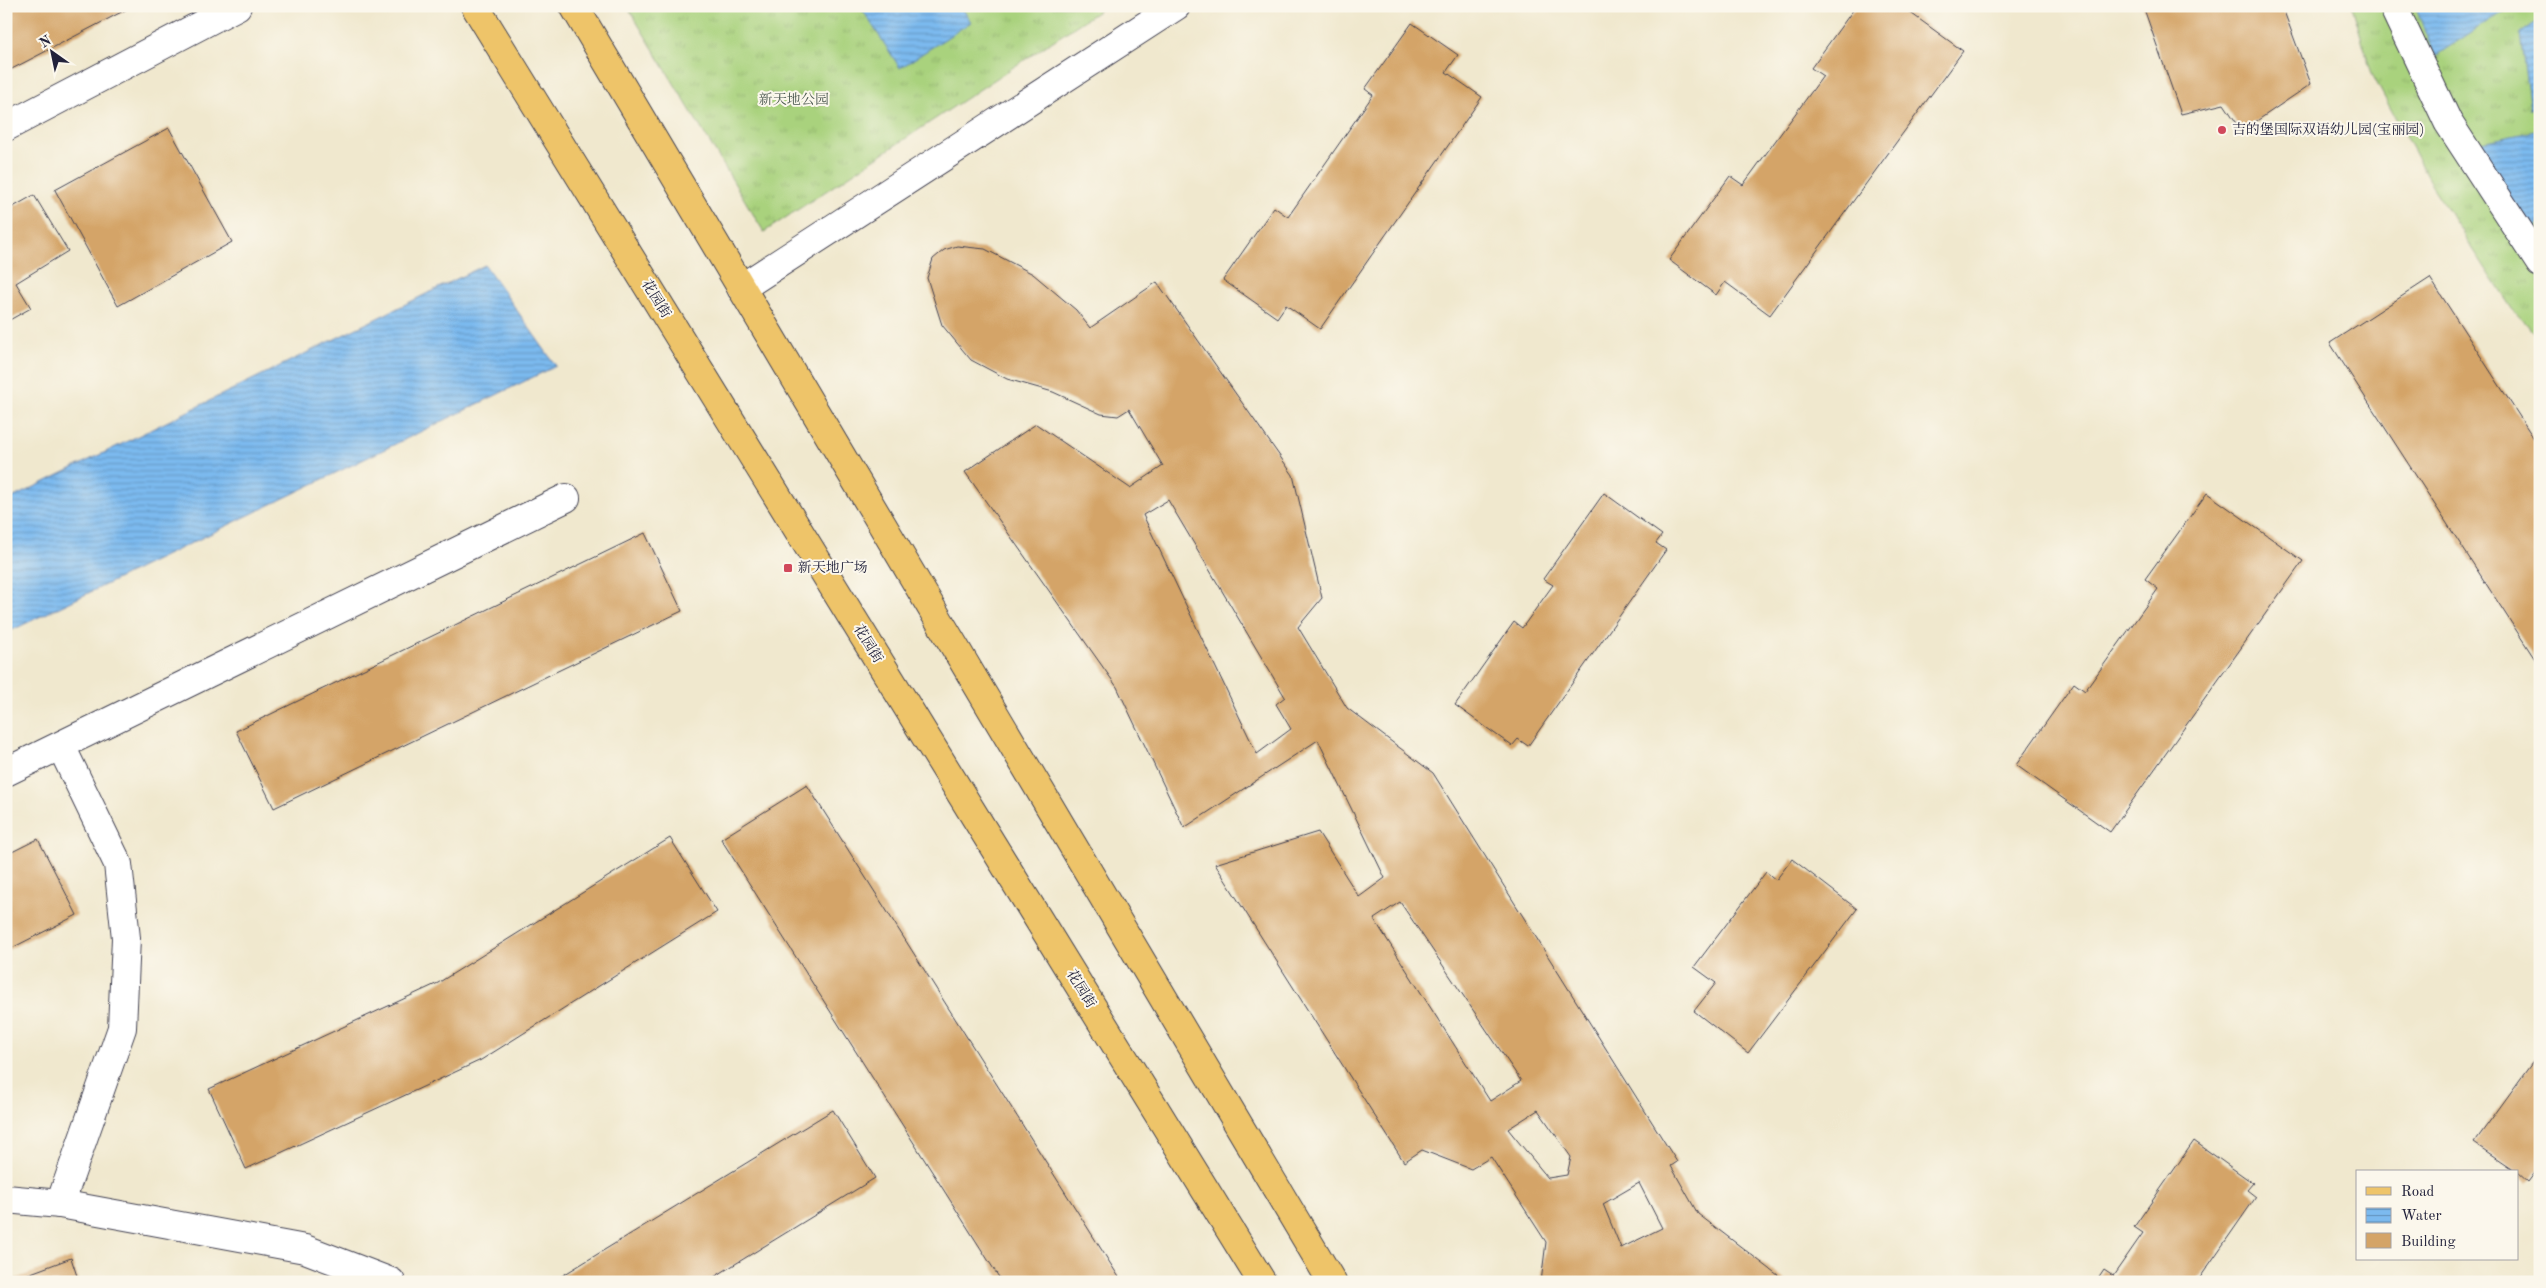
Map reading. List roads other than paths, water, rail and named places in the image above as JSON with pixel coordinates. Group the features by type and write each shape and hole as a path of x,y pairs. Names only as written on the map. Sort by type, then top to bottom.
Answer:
{"main road":[{"name":"花园街","path":"475,6 1262,1282"},
{"path":"574,6 1332,1282"}],"street":[{"path":"6,127 237,6"},
{"path":"741,288 1176,6"},
{"path":"2393,6 2448,122 2540,263"},
{"path":"6,772 566,498"},
{"path":"60,1204 122,1028 126,938 118,864 61,746"},
{"path":"6,1199 60,1204 305,1250 391,1282"}],"water":[{"path":"860,6 961,6 971,22 900,68"},
{"path":"2415,6 2511,6 2435,56"},
{"path":"2540,19 2540,108 2530,110 2520,34"},
{"path":"2540,130 2540,223 2531,231 2473,144"},
{"path":"485,265 556,366 6,633 6,501"}],"place":[{"name":"吉的堡国际双语幼儿园(宝丽园)","path":"2222,130"},
{"name":"新天地广场","path":"788,568"}],"park label":[{"name":"新天地公园","path":"794,100"}]}
